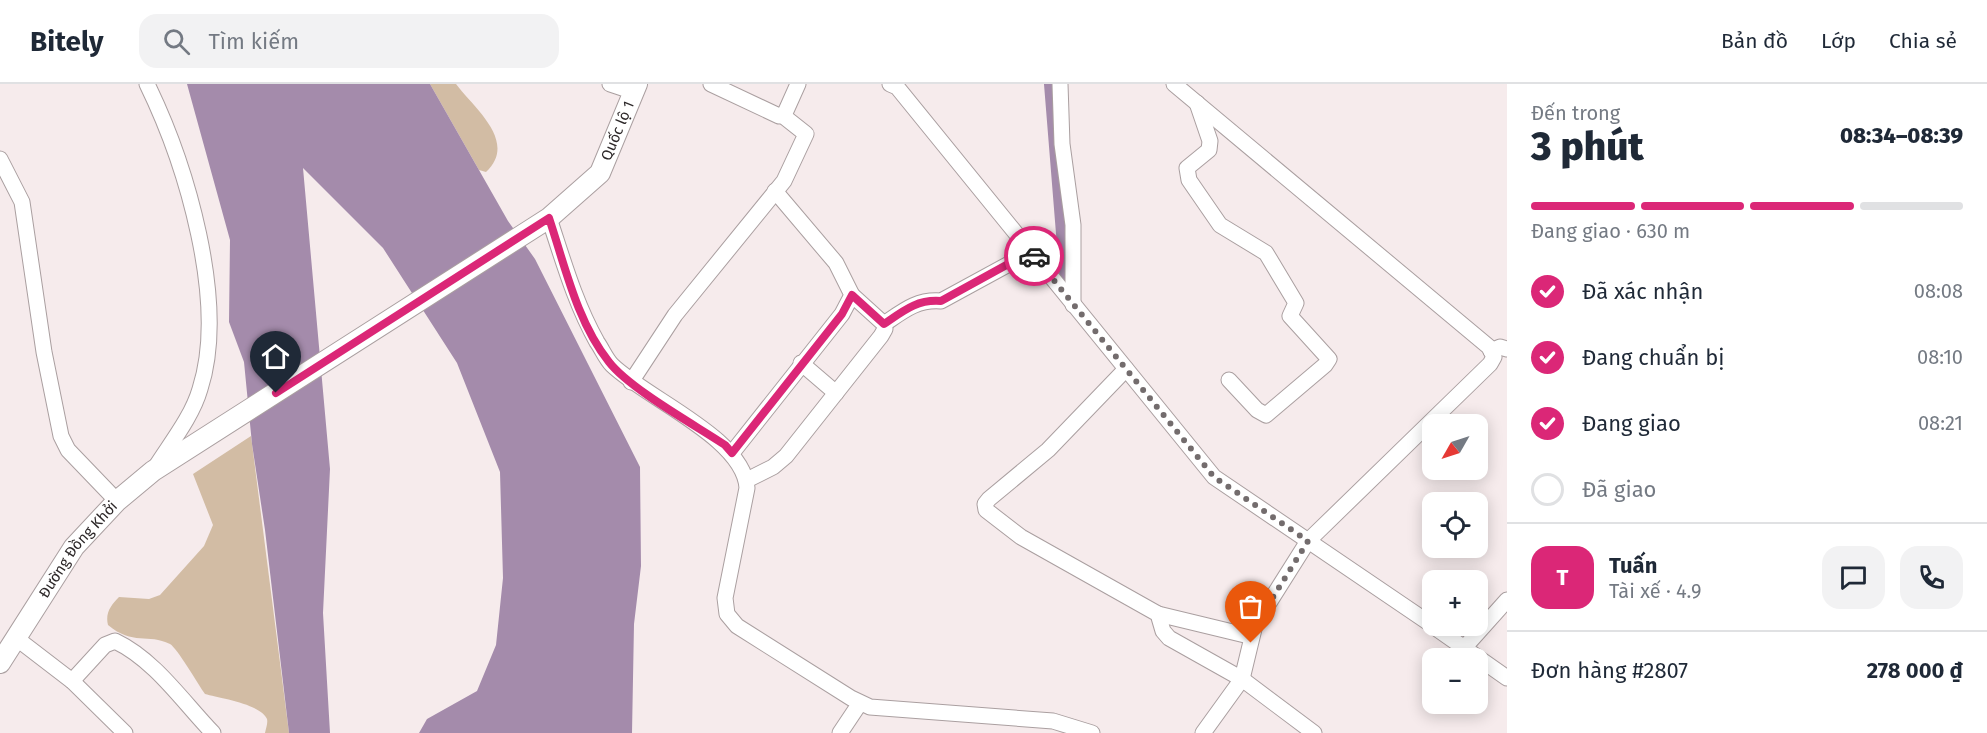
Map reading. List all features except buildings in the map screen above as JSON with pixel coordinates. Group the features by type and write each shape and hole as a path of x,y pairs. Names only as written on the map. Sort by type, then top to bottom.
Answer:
{"main road":[{"name":"Quốc lộ 1","path":"176,456 542,224 600,173 635,88"},
{"name":"Đường Đồng Khởi","path":"0,663 74,547 117,501 153,471 176,456"}],"street":[{"path":"147,84 160,112 179,165 199,235 206,278 208,326 206,370 200,392 153,471"},
{"path":"610,84 635,88"},
{"path":"631,381 675,315 784,181 806,134 782,115 776,116 711,84"},
{"path":"782,115 798,84"},
{"path":"1060,84 1062,144 1073,225 1073,304"},
{"path":"1174,84 1491,351 1494,359 1311,538 1258,621 1242,679 1203,733"},
{"path":"897,85 1214,477 1311,538 1422,617"},
{"path":"1197,103 1210,141 1209,150 1187,168 1189,180 1220,225 1249,241 1272,260 1296,303 1290,316 1329,359 1325,366 1266,415 1257,410 1229,380"},
{"path":"0,159 5,181 22,202 44,352 61,436 68,450 117,501"},
{"path":"747,480 780,462 885,329 884,324 852,295 836,263 775,191"},
{"path":"542,224 581,314 609,363 631,381 725,445 744,469 747,480 725,598 728,614 737,626 860,703 884,708 1053,721 1092,733"},
{"path":"884,324 914,303 927,300 941,301 1030,252"},
{"path":"732,453 842,314 852,295"},
{"path":"1491,351 1500,347 1507,349"},
{"path":"801,363 836,393"},
{"path":"1126,369 1048,450 989,500 985,508 1021,537 1158,614 1245,635 1252,621 1258,621"},
{"path":"1467,644 1507,600"},
{"path":"1158,614 1163,631 1169,638 1242,679 1314,733"},
{"path":"1453,636 1467,644 1507,678"},
{"path":"16,638 72,681 125,733"},
{"path":"72,681 105,645 115,641 125,646 161,676 213,733"},
{"path":"840,733 860,703"}],"shaded area":[{"path":"187,84 430,84 508,221 535,259 640,467 641,566 634,624 632,733 419,733 427,719 477,691 496,645 503,578 500,472 457,363 383,248 303,168 330,469 323,613 330,733 289,733 265,530 252,444 244,362 229,322 230,240"},
{"path":"430,84 456,84 490,126 496,138 497,149 495,161 486,172 479,170"},
{"path":"251,436 289,733 265,733 267,719 257,709 205,694 170,644 155,639 125,635 108,625 107,621 109,610 119,597 149,599 160,595 204,546 213,525 193,474"}],"waterway":[{"path":"1050,84 1066,283"}],"way so far":[{"path":"1034,256 1214,477 1308,541 1255,626 1251,643"}],"route":[{"path":"276,393 534,230 549,218 581,314 609,363 631,381 725,445 732,453 846,309 846,303 852,295 884,324 914,303 927,300 941,301 1030,252 1034,256"}]}
